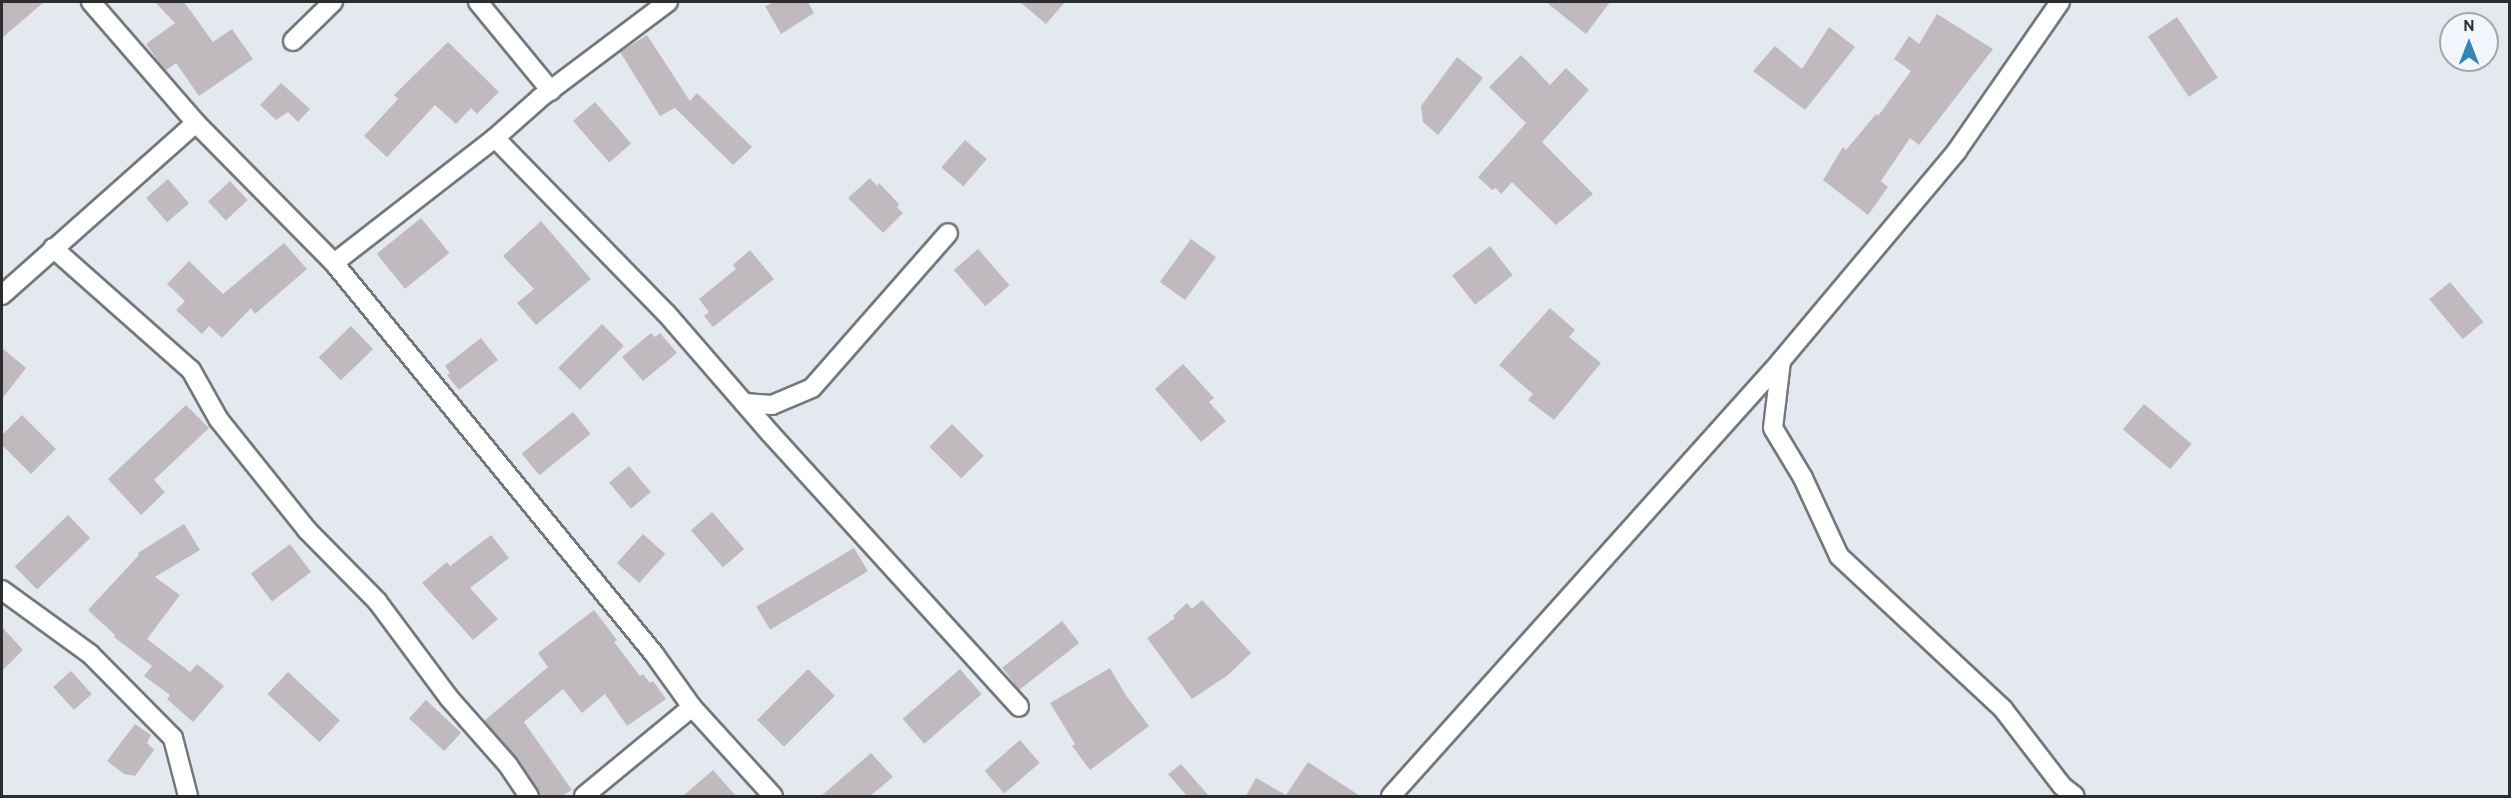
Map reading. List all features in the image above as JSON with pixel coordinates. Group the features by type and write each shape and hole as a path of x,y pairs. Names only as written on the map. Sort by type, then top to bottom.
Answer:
{"street":[{"path":"91,2 196,123 334,263 654,654 693,707 773,796"},
{"path":"293,41 333,2"},
{"path":"478,2 551,91"},
{"path":"334,263 495,138 551,91 668,2"},
{"path":"1391,796 1781,361 1957,151 2060,2"},
{"path":"2,295 196,123"},
{"path":"495,138 666,313 744,403 1020,707"},
{"path":"744,403 772,405 812,388 948,233"},
{"path":"53,248 191,370 219,420 307,530 377,602 449,698 508,765 529,796"},
{"path":"1781,361 1773,428 1803,478 1839,556 2003,709 2062,786 2075,796"},
{"path":"2,590 90,654 173,738 188,796"},
{"path":"584,796 693,707"}],"building":[{"path":"2,2 44,2 2,38"},
{"path":"155,2 184,2 213,42 232,29 253,59 199,96 176,63 165,71 146,44 175,23"},
{"path":"775,2 808,2 814,13 781,34 765,6"},
{"path":"1020,2 1065,2 1046,24"},
{"path":"1546,2 1610,2 1586,34"},
{"path":"1937,14 1993,49 1919,145 1910,138 1881,181 1888,187 1868,215 1823,180 1843,147 1846,150 1876,114 1878,116 1911,71 1894,59 1909,36 1919,44"},
{"path":"2177,17 2218,78 2189,97 2148,37"},
{"path":"1829,27 1855,47 1805,110 1753,71 1775,46 1802,69"},
{"path":"647,35 690,101 697,93 752,147 733,165 675,108 660,116 620,52"},
{"path":"448,42 499,92 477,114 471,108 456,124 435,105 387,157 364,136 398,99 394,95"},
{"path":"1521,55 1550,85 1566,68 1589,90 1542,142 1593,194 1556,225 1512,182 1501,194 1496,188 1492,190 1478,177 1526,123 1489,87"},
{"path":"1457,57 1483,78 1438,135 1423,122 1421,106"},
{"path":"281,83 310,109 298,122 288,112 276,120 260,105"},
{"path":"595,102 631,144 609,163 573,121"},
{"path":"965,140 987,159 963,186 941,167"},
{"path":"870,178 877,186 879,183 899,204 897,207 903,213 883,233 848,198"},
{"path":"168,179 189,203 167,222 146,198"},
{"path":"230,181 248,200 226,220 208,201"},
{"path":"421,218 449,253 405,289 377,254"},
{"path":"541,221 591,279 536,325 517,303 534,289 503,256"},
{"path":"1191,239 1216,257 1185,300 1160,282"},
{"path":"284,243 307,269 255,314 251,308 222,338 209,326 202,334 176,310 185,301 167,284 189,261 223,294"},
{"path":"1490,246 1513,275 1475,305 1452,276"},
{"path":"978,249 1009,285 985,306 954,270"},
{"path":"750,250 774,279 713,327 704,316 709,312 699,299 736,269 733,265"},
{"path":"2450,282 2483,322 2463,339 2429,299"},
{"path":"1550,308 1575,330 1569,337 1601,363 1554,420 1528,400 1533,394 1499,365"},
{"path":"602,324 624,346 580,390 558,368"},
{"path":"351,326 373,349 341,380 319,357"},
{"path":"651,333 655,337 660,333 677,353 643,381 622,357"},
{"path":"481,338 498,360 459,390 447,375 450,373 445,366"},
{"path":"2,348 26,368 2,399"},
{"path":"1183,364 1214,398 1209,402 1226,421 1201,442 1155,389"},
{"path":"2144,404 2191,444 2170,469 2123,429"},
{"path":"186,405 209,428 154,480 165,492 141,515 108,479"},
{"path":"573,412 591,434 539,475 522,454"},
{"path":"22,415 56,449 31,474 2,445 2,435"},
{"path":"952,424 984,456 961,478 929,447"},
{"path":"629,466 651,492 631,509 609,483"},
{"path":"712,512 744,549 723,567 691,530"},
{"path":"68,515 90,538 37,589 15,566"},
{"path":"184,524 200,550 155,577 180,595 147,639 190,672 197,664 224,686 193,722 167,699 170,695 144,676 152,666 114,637 115,635 88,610 139,555 138,553"},
{"path":"643,534 665,554 639,583 617,563"},
{"path":"491,535 509,558 470,588 498,619 473,640 422,583 447,562 450,566"},
{"path":"290,544 311,572 272,601 251,573"},
{"path":"854,548 868,571 770,630 756,607"},
{"path":"1202,600 1251,653 1228,675 1192,699 1147,638 1175,618 1173,616 1187,603 1192,609"},
{"path":"594,610 617,640 614,642 640,676 643,674 650,683 653,681 666,699 627,726 605,694 582,713 563,689 524,722 572,790 562,796 540,796 517,759 484,721 548,667 538,653"},
{"path":"1062,621 1079,643 1019,690 1002,668"},
{"path":"2,627 23,650 2,671"},
{"path":"1110,668 1125,694 1149,726 1090,770 1072,746 1075,744 1050,703"},
{"path":"808,669 835,696 784,747 757,720"},
{"path":"960,669 982,694 924,744 903,719"},
{"path":"71,671 92,694 74,710 53,687"},
{"path":"288,672 340,720 319,742 268,694"},
{"path":"426,700 461,733 444,751 409,718"},
{"path":"135,724 151,735 147,743 154,750 135,776 124,774 107,761"},
{"path":"1020,740 1040,763 1004,793 985,771"},
{"path":"871,753 893,777 870,796 821,796"},
{"path":"1308,762 1360,796 1246,796 1256,778 1286,795"},
{"path":"1181,764 1209,796 1187,796 1168,774"},
{"path":"713,770 736,796 683,796"}]}
